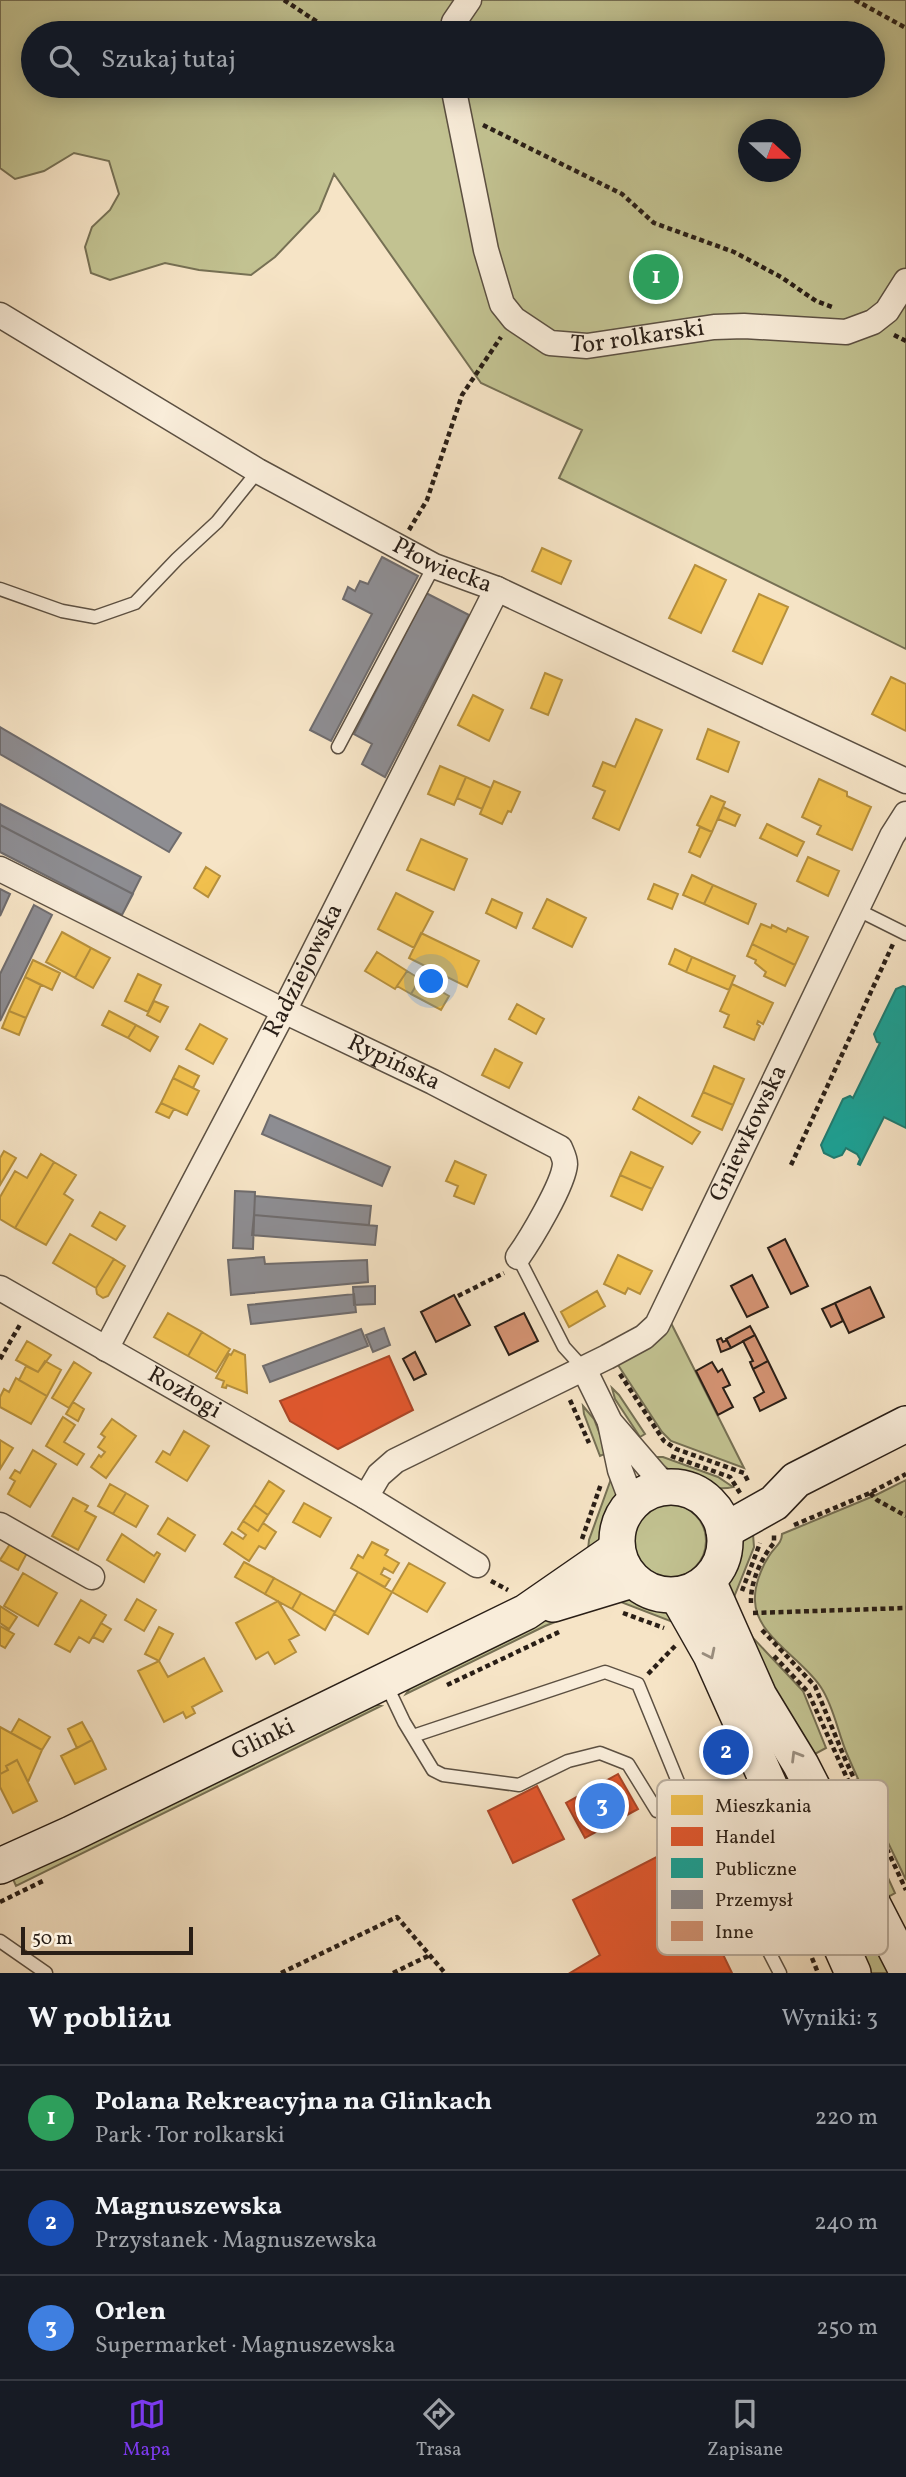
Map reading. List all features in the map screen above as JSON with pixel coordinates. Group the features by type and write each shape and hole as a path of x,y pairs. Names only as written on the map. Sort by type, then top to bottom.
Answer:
{"street":[{"path":"455,21 468,0"},
{"name":"Tor rolkarski","path":"455,98 493,277 502,304 514,319 550,343 587,346 714,327 744,326 846,332 873,322"},
{"path":"873,322 887,311 906,281"},
{"name":"Płowiecka","path":"0,315 258,471 433,566 497,589 906,781"},
{"name":"Radziejowska","path":"106,1349 284,1011 497,589"},
{"name":"Gniewkowska","path":"584,1369 644,1337 651,1332 662,1315 856,909 892,836 906,814"},
{"name":"Rypińska","path":"0,869 433,1082 560,1148 565,1165 537,1228 517,1257"},
{"name":"Rozłogi","path":"0,1288 366,1497 477,1565"},
{"path":"366,1497 379,1475 395,1461 584,1369 610,1422 620,1470 632,1502"},
{"path":"610,1422 690,1489 745,1512"},
{"path":"667,1471 632,1502 619,1524 617,1549 632,1580 657,1594 677,1595 699,1588 708,1581 722,1558 725,1544 766,1484 796,1480 906,1424"},
{"path":"0,1525 92,1577"},
{"name":"Glinki","path":"0,1866 526,1612 617,1549"},
{"name":"Glinki","path":"526,1612 632,1580"},
{"path":"708,1581 782,1780"},
{"path":"677,1595 724,1620 759,1696 809,1780"},
{"path":"888,1934 906,1969"},
{"path":"846,1955 853,1973"}],"lane":[{"path":"0,589 62,611 95,617 135,603 217,522 258,471"},
{"path":"338,747 433,566"},
{"path":"856,909 903,932"},
{"path":"517,1257 564,1347 584,1369"},
{"path":"413,1736 605,1672 638,1684 677,1780"},
{"path":"385,1681 433,1770 443,1774 519,1785 568,1761 600,1753 628,1764 657,1811"},
{"path":"0,1941 46,1973"},
{"path":"771,1955 780,1973"}],"path":[{"path":"284,0 316,21"},
{"path":"855,0 906,28"},
{"path":"457,112 622,194 644,215 664,228 734,252 781,277 816,301 873,322"},
{"path":"399,548 427,500 462,395 514,319"},
{"path":"791,1166 903,932"},
{"path":"458,1296 511,1269 517,1257"},
{"path":"0,1359 31,1306"},
{"path":"607,1357 664,1441 676,1450 744,1473 745,1512 775,1540 764,1556 750,1597 724,1620 638,1684"},
{"path":"561,1380 594,1454"},
{"path":"667,1471 730,1477 745,1512 761,1538 742,1589 724,1620"},
{"path":"745,1512 870,1493 906,1474"},
{"path":"579,1544 602,1480"},
{"path":"870,1493 877,1500 906,1516"},
{"path":"724,1620 906,1608"},
{"path":"615,1611 633,1615 758,1624 815,1686 855,1780"},
{"path":"446,1686 566,1629"},
{"path":"771,1652 808,1692 848,1780"},
{"path":"888,1851 906,1890"},
{"path":"0,1902 47,1879"},
{"path":"281,1973 397,1917 445,1973"},
{"path":"393,1973 430,1955"}],"green space":[{"path":"0,0 906,0 906,649 559,478 582,430 481,383 334,174 319,211 275,257 251,275 199,270 165,263 110,280 91,273 85,247 92,227 110,210 119,194 109,161 74,153 44,171 15,179 0,168"},
{"path":"670,1321 744,1468 671,1441 662,1432 618,1365"},
{"path":"612,1388 645,1434 640,1437 615,1399"},
{"path":"583,1406 594,1419 607,1453 600,1456 584,1414"},
{"path":"654,1457 663,1457 718,1477 733,1487 713,1487 691,1481 670,1470"},
{"path":"611,1479 617,1496 616,1503 601,1542 588,1550 589,1540"},
{"path":"906,1480 906,1880 888,1843 888,1780 859,1780 822,1689 772,1637 757,1614 755,1601 761,1572 782,1534"},
{"path":"669,1504 683,1507 695,1515 703,1527 706,1541 703,1555 695,1567 683,1575 669,1578 655,1575 643,1567 635,1555 632,1541 635,1527 643,1515 655,1507"},
{"path":"753,1534 754,1547 734,1597 723,1584 739,1539"},
{"path":"633,1596 668,1609 678,1624 613,1599"},
{"path":"588,1609 545,1626 406,1694 414,1682 544,1619"},
{"path":"743,1620 753,1638 803,1691 826,1748 813,1755 799,1742"},
{"path":"719,1632 797,1780 780,1780"},
{"path":"368,1704 381,1706 16,1886 13,1879"},
{"path":"888,1878 895,1893 888,1897"},
{"path":"888,1954 897,1973 862,1973 854,1955"}],"building: Mieszkania":[{"path":"542,548 571,561 561,584 532,571"},
{"path":"695,565 726,580 701,633 669,618"},
{"path":"759,594 788,607 762,664 733,651"},
{"path":"545,673 562,680 548,715 531,708"},
{"path":"891,677 906,684 906,731 872,714"},
{"path":"473,695 503,710 489,741 458,725"},
{"path":"636,719 662,730 619,830 593,818 605,791 593,786 603,762 615,767"},
{"path":"708,729 739,742 728,772 697,759"},
{"path":"440,766 466,777 454,805 428,794"},
{"path":"466,777 491,788 482,809 457,798"},
{"path":"819,779 871,807 852,850 817,834 821,826 802,817"},
{"path":"494,781 520,792 502,824 480,814"},
{"path":"711,796 725,802 712,832 697,825"},
{"path":"723,807 740,815 735,826 718,819"},
{"path":"767,824 804,842 797,856 760,838"},
{"path":"700,827 712,832 700,857 689,852"},
{"path":"421,839 467,859 454,890 407,870"},
{"path":"808,857 839,871 828,896 797,881"},
{"path":"206,867 220,876 208,897 194,888"},
{"path":"692,875 713,885 704,904 683,895"},
{"path":"654,884 678,894 672,909 648,899"},
{"path":"713,885 756,904 748,924 704,904"},
{"path":"396,893 433,912 414,948 378,929"},
{"path":"492,899 522,913 516,928 486,913"},
{"path":"547,899 586,918 572,947 533,928"},
{"path":"761,924 771,928 772,925 786,932 788,928 808,937 795,965 752,944"},
{"path":"62,932 91,948 75,978 46,962"},
{"path":"421,933 479,961 467,987 409,958"},
{"path":"752,944 795,965 785,986 764,976 766,972 755,963 756,960 747,956"},
{"path":"91,948 110,958 93,988 75,978"},
{"path":"675,949 692,957 686,972 669,964"},
{"path":"377,952 407,971 395,989 365,971"},
{"path":"692,957 735,976 729,990 686,972"},
{"path":"33,960 60,973 52,990 25,977"},
{"path":"407,971 420,979 411,994 397,986"},
{"path":"138,974 161,985 148,1012 125,1001"},
{"path":"25,977 41,985 26,1018 9,1011"},
{"path":"420,979 449,996 441,1010 411,994"},
{"path":"732,984 773,1003 763,1024 758,1021 760,1026 754,1040 724,1027 729,1015 720,1011"},
{"path":"154,1001 168,1007 160,1022 147,1015"},
{"path":"517,1004 544,1019 536,1034 509,1019"},
{"path":"9,1011 26,1018 19,1035 2,1028"},
{"path":"109,1011 136,1025 128,1038 102,1025"},
{"path":"200,1024 227,1039 213,1064 186,1049"},
{"path":"136,1025 158,1037 150,1051 128,1038"},
{"path":"495,1049 522,1063 509,1088 482,1075"},
{"path":"179,1066 199,1076 193,1088 173,1078"},
{"path":"714,1066 744,1079 733,1105 703,1092"},
{"path":"173,1078 199,1091 187,1115 161,1103"},
{"path":"703,1092 733,1105 722,1130 692,1116"},
{"path":"639,1097 700,1132 692,1144 633,1109"},
{"path":"161,1103 174,1109 169,1118 156,1112"},
{"path":"4,1151 16,1158 0,1185 0,1158"},
{"path":"631,1152 663,1167 652,1189 620,1175"},
{"path":"41,1154 54,1162 15,1228 0,1219 0,1197 15,1171 27,1178"},
{"path":"455,1161 486,1175 474,1204 454,1196 458,1186 446,1181"},
{"path":"54,1162 76,1175 64,1194 73,1200 46,1245 15,1228"},
{"path":"620,1175 652,1189 642,1210 611,1196"},
{"path":"100,1212 125,1226 116,1240 92,1226"},
{"path":"70,1234 114,1259 96,1288 53,1263"},
{"path":"618,1255 652,1271 640,1294 628,1288 625,1294 604,1284"},
{"path":"114,1259 125,1266 108,1296 103,1298 97,1294 96,1288"},
{"path":"597,1291 605,1306 569,1327 561,1312"},
{"path":"168,1313 202,1332 188,1356 154,1337"},
{"path":"202,1332 230,1349 216,1372 188,1356"},
{"path":"27,1341 51,1355 38,1372 16,1360"},
{"path":"234,1350 245,1355 247,1393 227,1385 226,1388 222,1387 224,1381 216,1378"},
{"path":"45,1361 61,1370 47,1396 19,1380 26,1366 38,1372"},
{"path":"74,1362 91,1373 69,1408 52,1398"},
{"path":"16,1378 47,1396 31,1424 0,1407 0,1397 4,1389 9,1392"},
{"path":"73,1402 84,1409 78,1421 66,1414"},
{"path":"63,1417 75,1425 64,1442 84,1454 77,1465 46,1446"},
{"path":"112,1419 136,1436 106,1478 91,1467 99,1455 101,1457 105,1452 98,1447 105,1437 101,1434"},
{"path":"184,1431 209,1446 187,1481 156,1462 163,1451 170,1455"},
{"path":"0,1440 13,1448 0,1469"},
{"path":"33,1450 56,1464 30,1507 8,1494 15,1481 10,1478 15,1470 20,1473"},
{"path":"269,1481 284,1491 268,1515 254,1505"},
{"path":"110,1484 126,1493 113,1514 98,1506"},
{"path":"126,1493 148,1506 136,1527 113,1514"},
{"path":"73,1498 88,1506 85,1511 96,1517 78,1550 52,1536"},
{"path":"304,1503 331,1518 320,1537 293,1522"},
{"path":"254,1505 268,1515 258,1531 243,1521"},
{"path":"168,1518 195,1535 185,1551 158,1534"},
{"path":"243,1521 258,1531 263,1523 276,1532 265,1549 259,1546 249,1561 224,1544 232,1532 243,1539 246,1535 238,1529"},
{"path":"122,1534 154,1556 157,1552 160,1554 144,1582 107,1560"},
{"path":"372,1542 388,1550 385,1555 399,1563 393,1573 384,1568 381,1574 390,1579 385,1587 351,1568 358,1555 363,1558"},
{"path":"10,1544 27,1553 18,1570 0,1560"},
{"path":"244,1562 274,1578 265,1594 235,1577"},
{"path":"409,1563 445,1583 427,1612 392,1592"},
{"path":"358,1572 392,1592 368,1634 334,1614"},
{"path":"23,1573 57,1593 38,1626 4,1606"},
{"path":"274,1578 301,1593 292,1609 265,1594"},
{"path":"301,1593 335,1612 325,1630 292,1609"},
{"path":"137,1599 156,1610 144,1631 125,1620"},
{"path":"81,1600 106,1615 89,1643 79,1637 70,1652 55,1644"},
{"path":"278,1601 299,1635 289,1640 296,1652 275,1664 268,1652 256,1659 236,1623"},
{"path":"0,1606 17,1617 9,1629 0,1623"},
{"path":"101,1623 111,1629 103,1642 93,1637"},
{"path":"0,1626 14,1634 5,1648 0,1645"},
{"path":"159,1627 173,1634 159,1661 145,1654"},
{"path":"204,1658 222,1691 192,1707 195,1713 186,1718 183,1712 164,1722 138,1671 159,1661 168,1677"},
{"path":"19,1719 50,1737 42,1750 11,1733"},
{"path":"82,1722 92,1740 77,1748 68,1729"},
{"path":"0,1727 42,1750 28,1782 17,1760 6,1766 8,1770 0,1774"},
{"path":"92,1740 106,1769 75,1784 61,1756"},
{"path":"17,1760 37,1801 13,1813 0,1787 0,1774 8,1770 6,1766"}],"building: Handel":[{"path":"389,1356 413,1410 338,1449 290,1421 280,1401"},
{"path":"618,1774 638,1809 585,1838 566,1803"},
{"path":"537,1786 564,1839 513,1863 488,1811"},
{"path":"657,1857 657,1955 723,1955 732,1973 570,1973 600,1955 573,1900"}],"building: Publiczne":[{"path":"906,987 906,1128 884,1117 860,1165 857,1154 846,1148 842,1155 834,1158 824,1153 821,1145 843,1099 850,1096 853,1098 880,1043 874,1034 896,989"}],"building: Przemysł":[{"path":"382,557 418,576 331,741 310,730 372,614 343,599 348,587 355,591 360,581 368,584"},
{"path":"426,593 469,615 385,777 362,764 372,744 354,734"},
{"path":"0,727 181,833 169,852 0,754"},
{"path":"0,804 141,877 122,915 0,852"},
{"path":"0,825 133,894 122,915 0,852"},
{"path":"0,889 10,894 0,916"},
{"path":"34,905 52,915 0,1021 0,974"},
{"path":"270,1115 390,1167 382,1186 262,1134"},
{"path":"235,1191 255,1192 253,1249 233,1248"},
{"path":"255,1196 371,1206 369,1225 254,1215"},
{"path":"254,1215 377,1226 375,1245 252,1235"},
{"path":"264,1257 265,1264 367,1260 368,1282 231,1295 228,1260"},
{"path":"375,1286 375,1304 354,1305 353,1287"},
{"path":"354,1294 356,1312 251,1324 248,1305"},
{"path":"384,1328 390,1345 373,1352 366,1335"},
{"path":"361,1329 368,1346 270,1382 263,1366"}],"building: Inne":[{"path":"785,1239 808,1286 791,1294 768,1248"},
{"path":"752,1275 768,1307 747,1317 731,1286"},
{"path":"870,1287 884,1317 849,1333 835,1303"},
{"path":"454,1295 470,1325 436,1342 421,1312"},
{"path":"835,1303 843,1321 831,1327 822,1309"},
{"path":"524,1313 538,1341 509,1355 495,1327"},
{"path":"750,1326 755,1335 731,1348 726,1339"},
{"path":"755,1335 768,1361 753,1369 750,1362 753,1361 743,1341"},
{"path":"721,1338 723,1342 727,1340 731,1348 721,1352 717,1340"},
{"path":"415,1352 426,1374 414,1380 403,1359"},
{"path":"768,1361 786,1398 760,1411 754,1398 764,1392 753,1369"},
{"path":"712,1362 718,1372 722,1369 730,1385 723,1388 733,1407 718,1415 696,1371"}],"place":[{"name":"Polana Rekreacyjna na Glinkach","path":"656,277"},
{"name":"Magnuszewska","path":"726,1752"},
{"name":"Orlen","path":"602,1806"}]}
